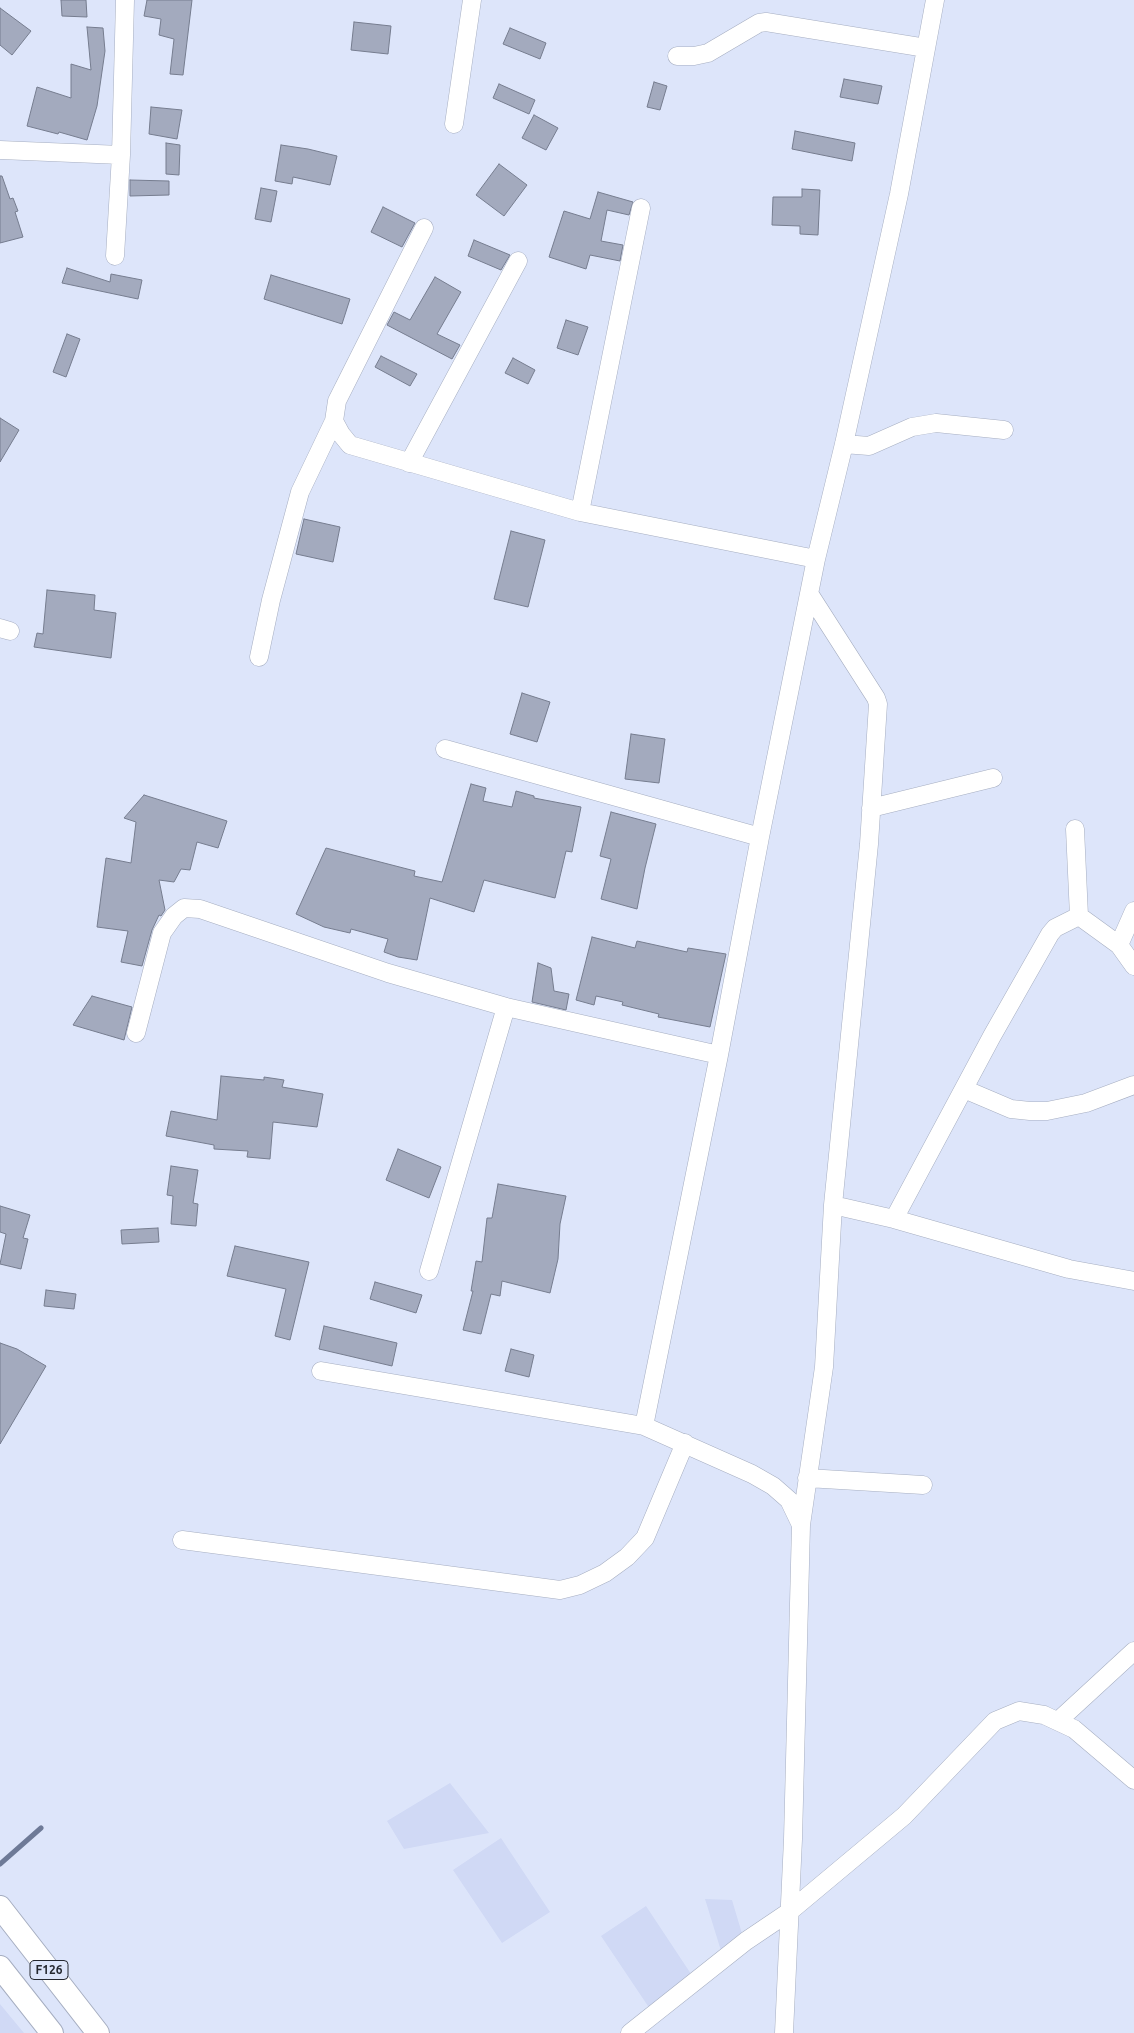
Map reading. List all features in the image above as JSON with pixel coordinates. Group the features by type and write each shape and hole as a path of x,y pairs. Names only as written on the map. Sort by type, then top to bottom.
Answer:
{"main road":[{"name":"F126","path":"0,1907 98,2033"},
{"name":"F126","path":"0,1967 52,2033"}],"street":[{"path":"115,256 125,0"},
{"path":"454,124 472,0"},
{"path":"644,1426 816,559 844,444 899,194 935,0"},
{"path":"676,56 694,56 708,53 759,23 766,22 926,48"},
{"path":"0,150 120,155"},
{"path":"580,512 641,208"},
{"path":"259,657 271,600 300,492 334,420 337,402 424,228"},
{"path":"409,463 518,261"},
{"path":"334,420 341,434 350,445 409,463 580,512 816,559"},
{"path":"844,444 869,446 912,427 936,423 1004,430"},
{"path":"784,2033 793,1839 801,1525 824,1367 833,1205 871,808 878,704 810,595"},
{"path":"446,749 760,837"},
{"path":"871,808 992,778"},
{"path":"1075,829 1079,916"},
{"path":"136,1033 162,933 174,916 184,908 200,909 388,973 506,1006 719,1055"},
{"path":"1119,945 1134,911"},
{"path":"894,1219 1050,934 1055,928 1079,916"},
{"path":"1079,916 1119,945 1134,966"},
{"path":"429,1272 506,1006"},
{"path":"964,1088 1011,1109 1047,1111 1086,1103 1134,1085"},
{"path":"833,1205 894,1219 1069,1268 1134,1281"},
{"path":"321,1371 644,1426 752,1474 773,1486 789,1500 801,1525"},
{"path":"182,1540 560,1590 580,1585 605,1574 627,1557 645,1538 685,1443"},
{"path":"807,1478 923,1485"},
{"path":"1058,1721 1134,1651"},
{"path":"630,2033 746,1941 789,1912 904,1816 995,1720 1019,1711 1044,1715 1058,1721 1074,1729 1134,1780"}],"shaded area":[{"path":"450,1783 489,1833 404,1849 387,1821"},
{"path":"501,1838 550,1912 502,1943 453,1870"},
{"path":"705,1899 732,1900 746,1947 722,1954"},
{"path":"646,1906 701,1989 656,2018 601,1936"},
{"path":"0,2004 24,2033 0,2033"}],"building":[{"path":"61,0 86,0 87,17 62,16"},
{"path":"147,0 192,0 183,75 170,74 174,39 159,35 161,19 144,16"},
{"path":"0,8 31,31 12,55 0,45"},
{"path":"354,22 391,26 388,54 351,50"},
{"path":"87,27 103,28 105,51 97,106 87,140 27,126 37,87 71,98 71,64 91,70"},
{"path":"510,28 546,43 540,59 503,44"},
{"path":"844,79 882,86 878,104 840,97"},
{"path":"654,82 667,86 660,110 647,107"},
{"path":"499,84 535,100 529,114 493,98"},
{"path":"151,107 182,110 177,139 149,134"},
{"path":"534,115 558,128 546,150 522,138"},
{"path":"795,131 855,143 852,161 792,149"},
{"path":"166,143 180,145 179,175 166,174"},
{"path":"281,145 337,156 330,185 293,177 292,184 275,181"},
{"path":"499,164 527,185 504,216 476,195"},
{"path":"0,176 2,176 10,199 13,198 18,211 15,212 23,237 0,243"},
{"path":"130,180 169,181 169,195 130,196"},
{"path":"261,188 277,191 271,222 255,219"},
{"path":"802,189 820,190 818,235 800,234 800,226 772,225 773,197 802,197"},
{"path":"598,192 633,202 629,215 607,210 601,241 623,245 620,261 590,255 586,269 549,257 564,211 590,219"},
{"path":"383,207 415,223 402,247 371,232"},
{"path":"474,240 510,255 501,270 468,256"},
{"path":"67,268 110,282 111,274 142,280 138,299 62,283"},
{"path":"271,275 350,299 342,324 264,299"},
{"path":"435,277 461,292 437,334 460,345 452,359 387,325 394,312 410,320"},
{"path":"566,320 588,327 578,355 557,348"},
{"path":"67,334 80,339 66,377 53,372"},
{"path":"381,356 417,374 410,386 375,367"},
{"path":"513,358 535,370 528,384 505,373"},
{"path":"0,418 19,430 0,462"},
{"path":"304,519 340,527 333,562 296,554"},
{"path":"511,531 545,540 528,607 494,599"},
{"path":"47,590 95,595 94,610 116,613 111,658 34,647 37,633 43,634"},
{"path":"522,693 550,702 537,742 510,734"},
{"path":"631,734 665,739 659,783 625,779"},
{"path":"471,784 486,788 483,801 512,807 516,791 534,796 534,798 581,807 572,852 566,851 555,898 484,880 474,912 430,898 417,960 398,957 384,952 388,939 351,929 350,933 324,927 296,914 326,848 415,871 414,876 442,882"},
{"path":"144,795 227,821 218,848 197,842 190,870 181,869 174,882 159,880 165,910 161,916 159,915 152,930 142,966 121,962 128,931 97,927 106,858 131,863 136,822 124,818"},
{"path":"611,812 656,824 637,909 601,899 611,859 600,856"},
{"path":"592,937 635,948 637,941 687,952 688,948 726,954 710,1027 658,1017 659,1014 622,1005 623,1002 596,996 594,1005 576,1000"},
{"path":"538,963 551,968 554,991 569,994 566,1010 532,1002"},
{"path":"92,996 132,1007 124,1040 73,1025"},
{"path":"221,1076 264,1080 264,1077 284,1080 282,1087 323,1094 317,1127 273,1122 270,1159 247,1157 248,1151 214,1149 214,1145 166,1136 171,1111 217,1120"},
{"path":"398,1149 441,1167 429,1198 386,1180"},
{"path":"171,1166 198,1170 193,1203 198,1204 196,1226 171,1224 173,1196 167,1195"},
{"path":"498,1184 566,1196 560,1224 558,1259 550,1293 502,1281 500,1296 491,1294 481,1334 463,1330 473,1291 471,1291 476,1261 482,1262 487,1218 492,1218"},
{"path":"0,1206 30,1215 23,1238 28,1239 21,1269 0,1264 6,1234 0,1232"},
{"path":"158,1228 159,1242 122,1244 121,1230"},
{"path":"235,1246 309,1262 290,1340 275,1336 286,1289 227,1276"},
{"path":"375,1282 422,1295 416,1313 370,1299"},
{"path":"46,1290 76,1294 74,1309 44,1306"},
{"path":"324,1326 397,1343 392,1366 319,1349"},
{"path":"0,1343 17,1349 46,1366 0,1444"},
{"path":"511,1349 534,1355 529,1377 505,1371"}],"waterway":[{"path":"0,1864 41,1828"}]}
